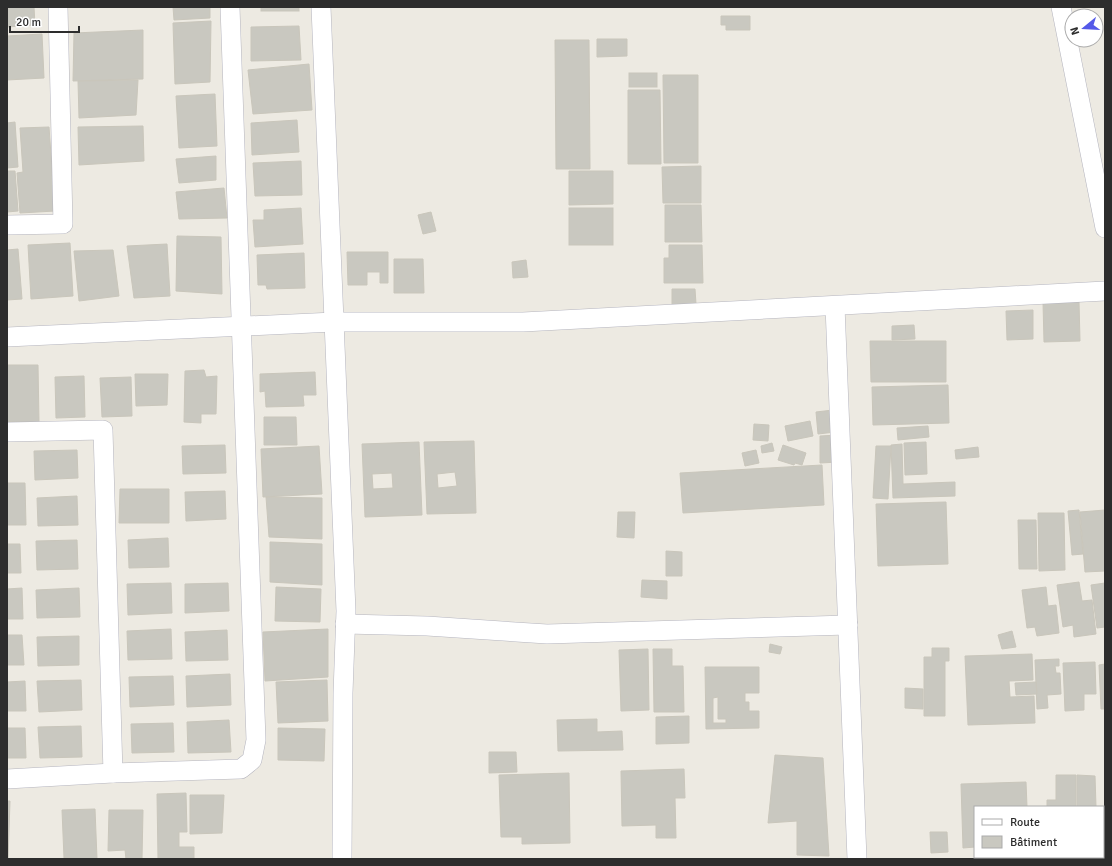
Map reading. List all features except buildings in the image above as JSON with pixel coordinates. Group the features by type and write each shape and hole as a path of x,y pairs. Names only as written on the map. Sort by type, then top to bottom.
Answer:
{"street":[{"path":"7,225 63,224 58,7"},
{"path":"7,779 113,773 241,769 252,760 256,740 230,7"},
{"path":"321,7 346,611 343,693 342,859"},
{"path":"1062,7 1105,228"},
{"path":"7,337 334,322 523,322 1105,291"},
{"path":"835,306 857,859"},
{"path":"7,432 103,430 113,773"},
{"path":"345,624 427,626 547,634 848,625"}]}
